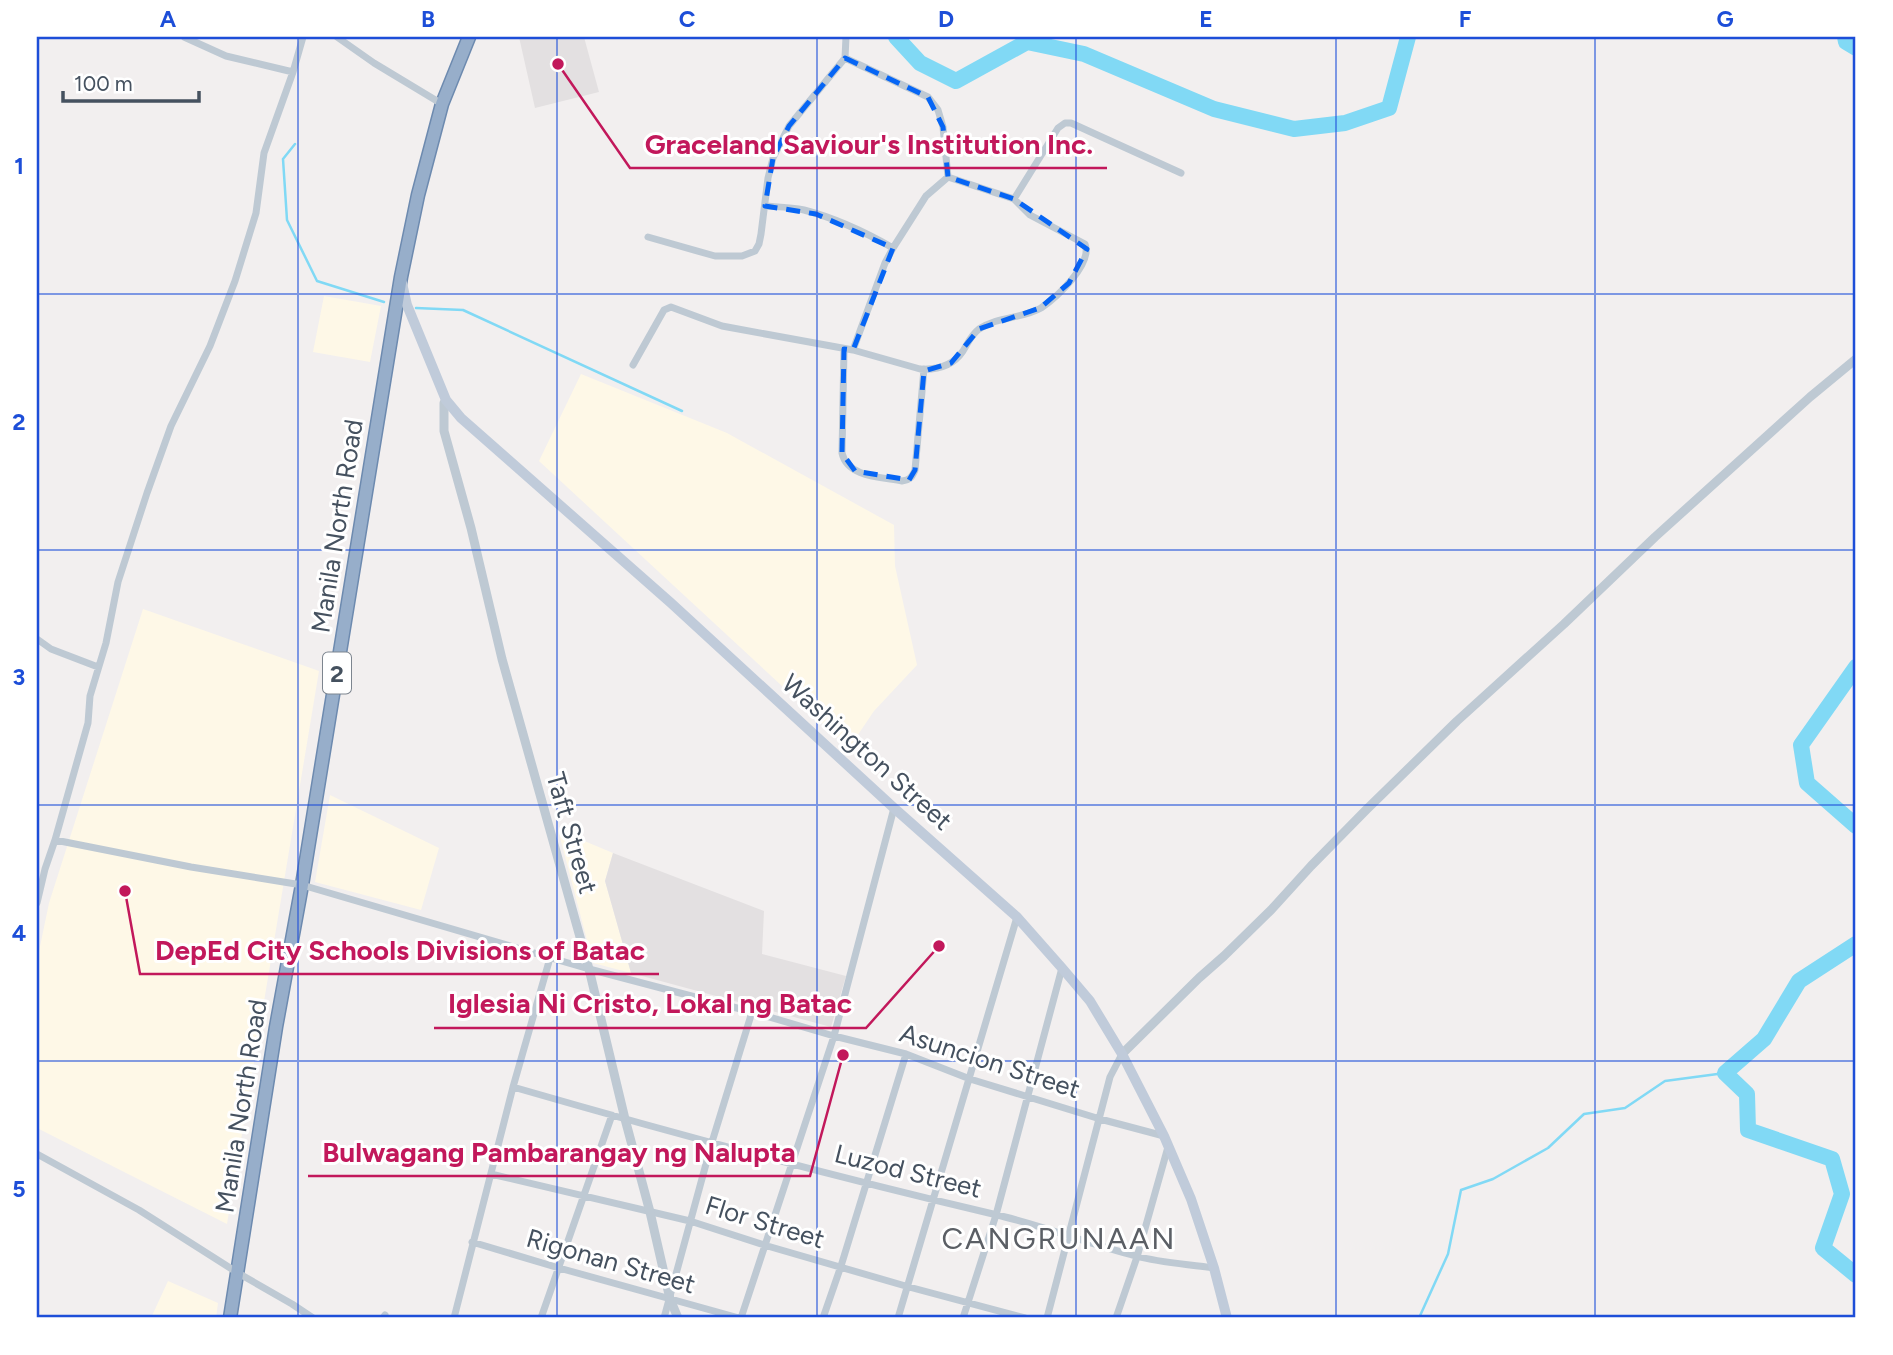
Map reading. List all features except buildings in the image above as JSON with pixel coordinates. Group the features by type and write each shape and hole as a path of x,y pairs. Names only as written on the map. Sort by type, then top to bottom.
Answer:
{"highway":[{"name":"Manila North Road","path":"230,1318 401,277 418,195 442,104 469,37"}],"main road":[{"name":"Washington Street","path":"401,277 407,305 446,400 479,435 671,603 1017,917 1090,1002 1122,1054 1166,1141 1191,1199 1227,1318"}],"street":[{"path":"184,37 226,56 293,72"},
{"path":"37,903 88,723 90,696 108,636 118,582 146,493 171,426 210,346 235,281 256,213 264,153 303,37"},
{"path":"337,37 442,104"},
{"path":"648,237 715,256 742,256 755,251 759,244 773,158 789,127 845,58 846,37"},
{"path":"845,58 928,97 938,110 943,127 948,177"},
{"path":"1014,199 1058,128 1065,123 1071,123 1181,173"},
{"path":"633,365 664,310 671,307 722,326 848,350 924,369 951,363 979,329 1002,318 1040,308 1069,283 1085,262 1087,249 1078,239 1030,215 1014,199 948,177"},
{"path":"924,369 915,470 912,477 902,481 855,471 847,465 842,453 848,350 893,248 926,196 948,177"},
{"path":"765,206 816,214 866,233 893,248"},
{"path":"1047,1318 1110,1077 1122,1054 1271,910 1457,721 1655,537 1856,359"},
{"name":"Taft Street","path":"446,400 444,431 471,528 502,659 589,969 670,1299 677,1318"},
{"path":"37,639 51,649 98,667"},
{"path":"740,1318 834,1036 894,808"},
{"name":"Asuncion Street","path":"55,840 191,867 302,884 589,969 906,1054 970,1079 1166,1141"},
{"path":"898,1318 1017,917"},
{"path":"454,1318 513,1087 550,958"},
{"path":"962,1318 996,1215 1062,968"},
{"path":"664,1318 712,1142 752,1012"},
{"path":"823,1318 906,1054"},
{"name":"Luzod Street","path":"513,1087 792,1164 1070,1235 1138,1257 1214,1268"},
{"path":"541,1318 612,1115"},
{"path":"1116,1318 1138,1257 1166,1141"},
{"path":"37,1154 180,1234 313,1318"},
{"name":"Flor Street","path":"491,1174 690,1221 909,1287 1025,1318"},
{"name":"Rigonan Street","path":"472,1242 740,1318"}],"highlighted area":[{"path":"845,58 928,97 943,127 948,177 1014,199 1087,249 1069,283 1040,308 979,329 951,363 924,371 915,470 909,480 855,471 842,453 844,349 853,350 893,248 816,214 765,206 773,158 789,126"}],"shaded area":[{"path":"519,37 584,37 599,92 535,108"},
{"path":"324,296 381,306 370,362 313,352"},
{"path":"581,374 727,433 894,525 895,566 917,665 874,711 849,748 539,461"},
{"path":"143,609 319,671 227,1224 37,1128 37,961 49,903"},
{"path":"330,795 439,848 421,910 315,882"},
{"path":"558,830 613,853 605,881 631,973 593,963"},
{"path":"613,853 764,911 762,954 846,976 831,1027 631,973 605,881"},
{"path":"168,1281 218,1303 216,1318 151,1318"}],"waterway":[{"path":"896,37 920,63 956,81 1027,42 1084,54 1214,109 1294,129 1345,123 1389,108 1408,37"},
{"path":"1845,37 1846,42 1856,48"},
{"path":"295,144 283,159 287,220 317,281 384,302"},
{"path":"416,308 463,310 682,411"},
{"path":"1856,667 1801,745 1807,783 1856,826"},
{"path":"1856,944 1799,981 1764,1039 1725,1073 1747,1094 1748,1130 1832,1159 1842,1194 1823,1248 1856,1275"},
{"path":"1419,1318 1448,1254 1461,1190 1493,1179 1548,1148 1584,1114 1625,1108 1665,1081 1725,1073"}],"place":[{"name":"Graceland Saviour's Institution Inc.","path":"558,64"},
{"name":"DepEd City Schools Divisions of Batac","path":"125,891"},
{"name":"Iglesia Ni Cristo, Lokal ng Batac","path":"939,946"},
{"name":"Bulwagang Pambarangay ng Nalupta","path":"843,1055"}],"district":[{"name":"CANGRUNAAN","path":"1059,1238"}]}
